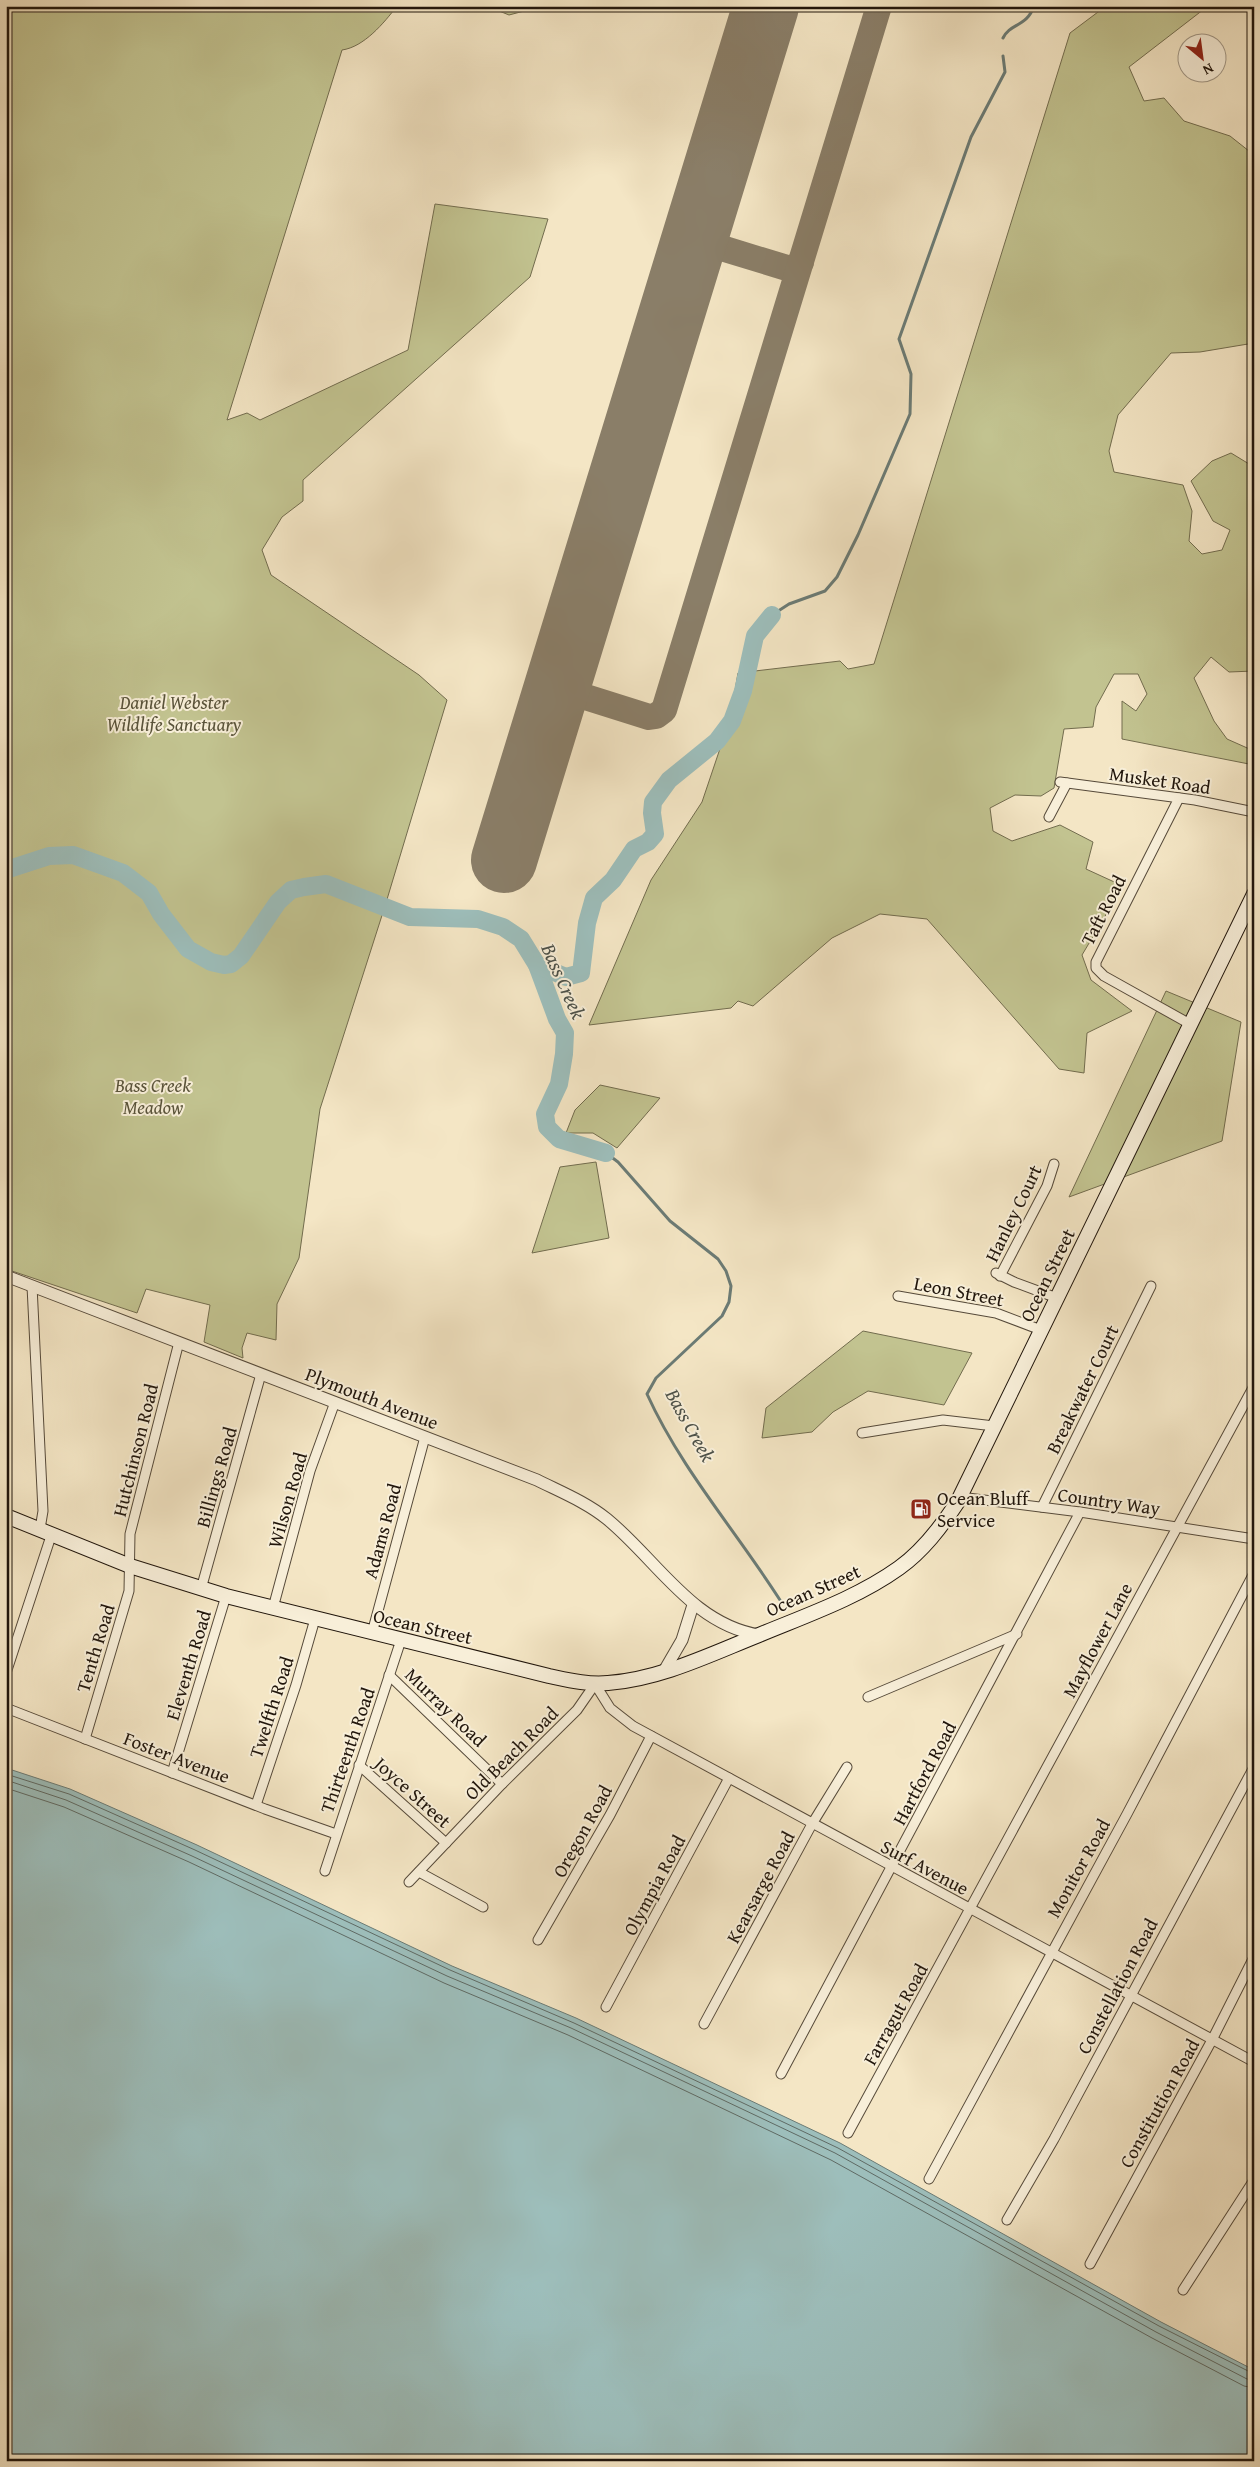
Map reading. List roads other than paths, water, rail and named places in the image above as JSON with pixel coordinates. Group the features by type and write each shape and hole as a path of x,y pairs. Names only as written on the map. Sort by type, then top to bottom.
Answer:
{"main road":[{"name":"Ocean Street","path":"6,1516 130,1566 201,1589 549,1676 595,1684 636,1679 664,1671 759,1635 847,1598 900,1568 934,1536 960,1497 1254,894"}],"street":[{"name":"Musket Road","path":"1049,816 1064,782 1179,798 1254,812"},
{"name":"Taft Road","path":"1179,798 1096,962 1096,968 1104,976 1190,1024"},
{"name":"Hanley Court","path":"1054,1164 1047,1186 998,1274 1057,1298"},
{"name":"Plymouth Avenue","path":"6,1276 537,1480 590,1506 625,1535 693,1606 736,1630 759,1635"},
{"path":"6,1673 46,1531 43,1512 32,1286"},
{"name":"Breakwater Court","path":"1042,1507 1151,1286"},
{"name":"Leon Street","path":"898,1296 996,1313 1041,1330"},
{"name":"Hutchinson Road","path":"130,1566 130,1534 178,1342"},
{"name":"Billings Road","path":"201,1589 261,1374"},
{"name":"Mayflower Lane","path":"970,1909 1254,1386"},
{"name":"Wilson Road","path":"273,1608 310,1471 335,1402"},
{"path":"862,1433 943,1420 994,1426"},
{"name":"Adams Road","path":"372,1633 425,1437"},
{"name":"Country Way","path":"960,1497 1080,1512 1254,1539"},
{"name":"Hartford Road","path":"781,2074 1017,1634 1080,1512"},
{"name":"Tenth Road","path":"85,1739 129,1590 130,1566"},
{"name":"Monitor Road","path":"930,2179 1254,1573"},
{"name":"Eleventh Road","path":"172,1773 226,1596"},
{"path":"664,1671 682,1640 693,1606"},
{"name":"Twelfth Road","path":"256,1806 296,1686 315,1618"},
{"path":"868,1697 1017,1634"},
{"name":"Thirteenth Road","path":"324,1871 401,1640"},
{"name":"Murray Road","path":"389,1675 502,1784"},
{"name":"Surf Avenue","path":"595,1684 618,1716 651,1736 1254,2062"},
{"name":"Old Beach Road","path":"410,1882 502,1784 577,1710 595,1684"},
{"name":"Foster Avenue","path":"6,1708 256,1806 336,1834"},
{"name":"Oregon Road","path":"538,1940 610,1815 651,1736"},
{"name":"Joyce Street","path":"359,1765 446,1843"},
{"name":"Constellation Road","path":"1007,2220 1054,2139 1254,1767"},
{"name":"Kearsarge Road","path":"704,2024 812,1824 847,1768"},
{"name":"Olympia Road","path":"606,2007 729,1778"},
{"path":"419,1872 483,1907"},
{"name":"Farragut Road","path":"848,2134 970,1909"},
{"name":"Constitution Road","path":"1090,2264 1212,2040 1254,1957"},
{"path":"1183,2290 1254,2180"}],"water":[{"path":"6,1768 70,1789 197,1845 452,1966 576,2018 840,2143 1161,2322 1254,2370 1254,2461 6,2461"}],"waterway":[{"path":"1003,38 1006,33 1027,18 1034,6"},
{"path":"772,615 789,604 825,591 837,577 858,535 910,414 911,374 899,339 971,137 1005,72 1003,56"},
{"path":"537,965 566,977 581,973 587,923 594,898 613,880 634,849 648,842 655,834 652,813 653,802 669,780 717,741 732,721 743,691 755,636 772,615"},
{"name":"Bass Creek","path":"6,870 49,856 73,855 123,873 149,893 161,914 188,949 211,962 224,965 231,964 241,956 278,902 291,890 326,884 410,917 478,919 503,927 521,939 537,965 557,1019 565,1033 559,1084 545,1114 547,1127 559,1139 606,1153"},
{"name":"Bass Creek","path":"606,1153 618,1162 670,1221 718,1259 726,1271 731,1286 729,1302 722,1316 656,1378 647,1394 661,1422 692,1474 780,1600"}],"place":[{"name":"Ocean Bluff Service","path":"921,1509"}],"park label":[{"name":"Daniel Webster Wildlife Sanctuary","path":"174,713"},
{"name":"Bass Creek Meadow","path":"153,1096"}]}
